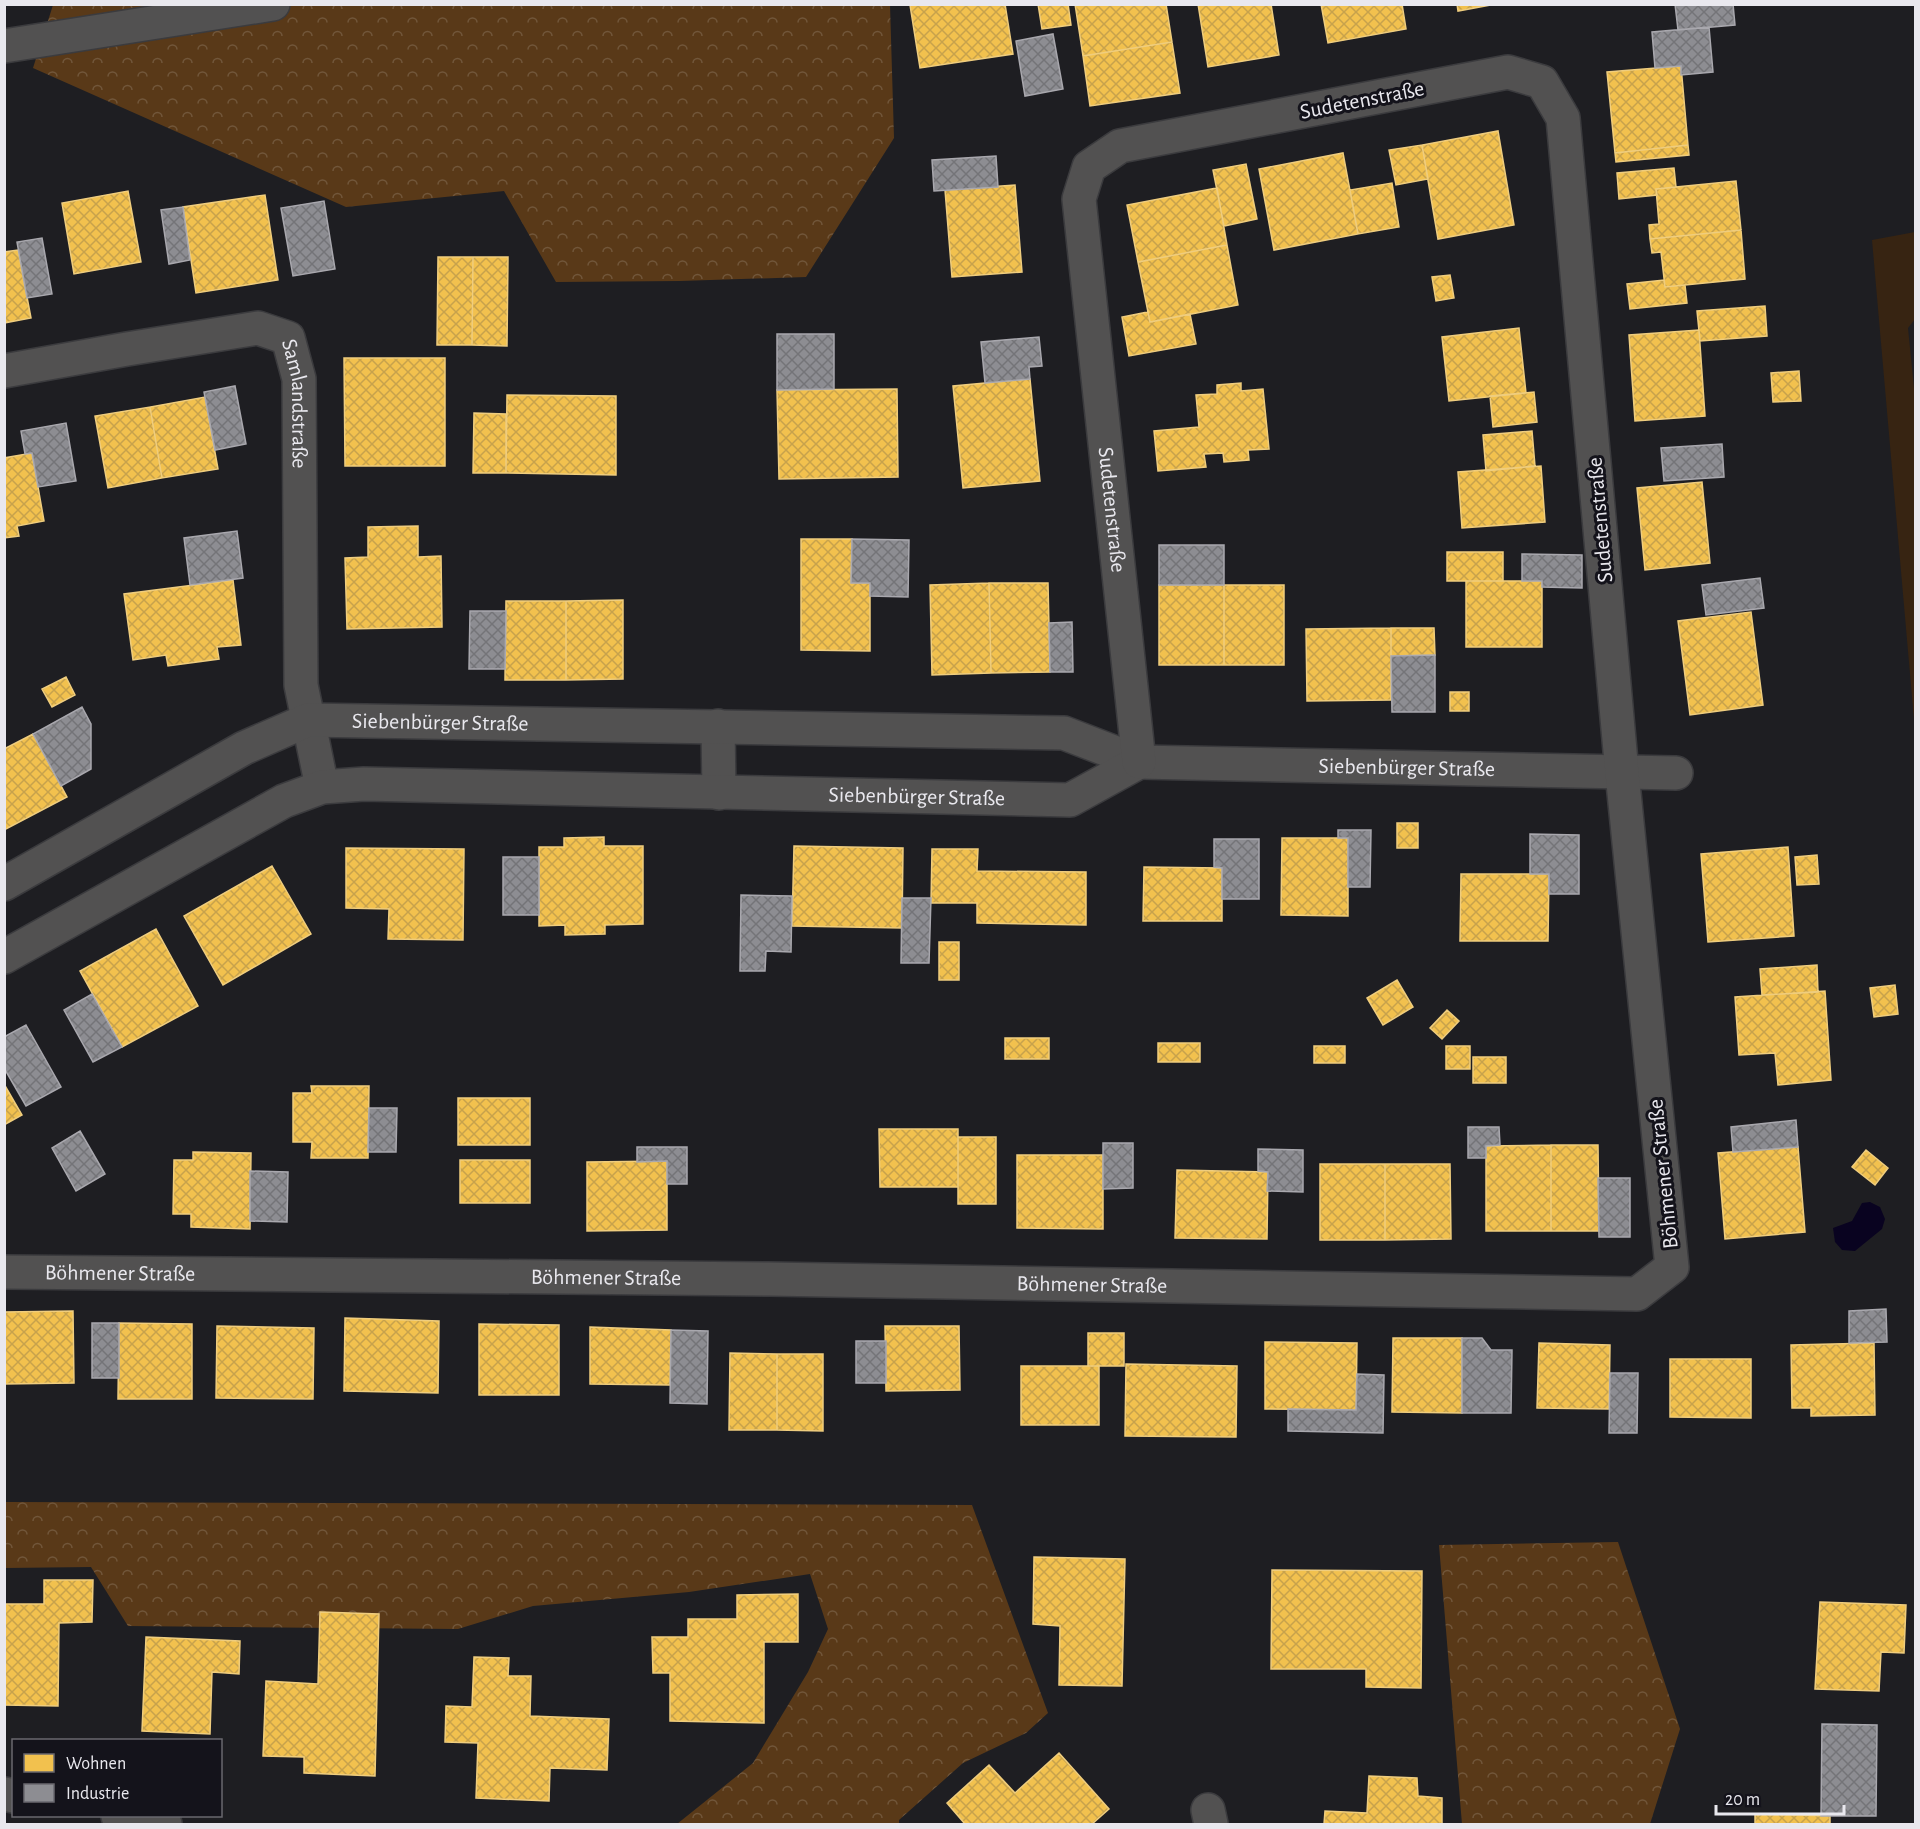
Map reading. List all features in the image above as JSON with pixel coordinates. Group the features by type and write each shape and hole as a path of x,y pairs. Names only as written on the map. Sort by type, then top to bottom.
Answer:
{"street":[{"path":"4,46 273,4"},
{"name":"Sudetenstraße","path":"1139,762 1079,199 1089,167 1120,146 1508,72 1542,82 1563,118 1622,773"},
{"name":"Samlandstraße","path":"4,371 258,328 288,338 299,379 301,685 308,720"},
{"path":"308,720 322,787"},
{"name":"Siebenbürger Straße","path":"4,884 244,748 308,720 1064,733 1139,762 1676,773"},
{"path":"718,726 719,793"},
{"name":"Siebenbürger Straße","path":"5,955 284,801 322,787 364,784 1070,800 1139,762"},
{"name":"Böhmener Straße","path":"4,1272 781,1279 1637,1294 1672,1267 1622,773"},
{"path":"128,1817 165,1824"}],"shaded area":[{"path":"1915,232 1915,319 1908,328 1916,408 1915,731 1872,240"},
{"path":"1870,1202 1880,1207 1885,1219 1882,1229 1855,1251 1842,1250 1835,1242 1833,1228 1852,1221 1862,1203"}],"green space":[{"path":"53,5 890,5 894,138 806,277 556,282 504,191 346,207 33,68"},
{"path":"4,1502 972,1505 1048,1713 1026,1733 963,1763 899,1820 899,1824 677,1824 753,1763 808,1672 828,1629 810,1574 689,1592 533,1606 458,1629 128,1626 91,1567 5,1568"},
{"path":"1618,1542 1680,1729 1650,1824 1462,1824 1439,1545"}],"building: Wohnen":[{"path":"1005,4 1013,54 920,68 910,5"},
{"path":"1038,4 1068,4 1071,25 1042,29"},
{"path":"1075,4 1166,4 1172,42 1083,56"},
{"path":"1198,4 1271,4 1279,55 1208,67"},
{"path":"1321,4 1402,4 1406,29 1328,43"},
{"path":"1457,4 1496,4 1458,11"},
{"path":"1172,42 1180,93 1090,106 1083,56"},
{"path":"1681,66 1688,145 1615,153 1607,72"},
{"path":"1498,131 1514,225 1438,239 1422,145"},
{"path":"1422,145 1428,179 1396,185 1389,150"},
{"path":"1688,145 1689,155 1616,162 1615,153"},
{"path":"1343,153 1358,234 1274,250 1259,169"},
{"path":"1246,164 1257,219 1224,226 1213,170"},
{"path":"1674,168 1676,187 1656,189 1657,195 1619,199 1617,173"},
{"path":"1736,181 1741,230 1650,239 1649,225 1659,224 1656,189"},
{"path":"1392,183 1399,227 1358,234 1350,190"},
{"path":"1015,185 1022,272 952,277 945,190"},
{"path":"1217,188 1227,245 1138,262 1127,205"},
{"path":"128,191 141,262 74,274 62,203"},
{"path":"265,195 278,280 196,293 183,207"},
{"path":"1741,230 1745,279 1665,287 1661,252 1652,253 1650,239"},
{"path":"1227,245 1238,305 1150,322 1138,262"},
{"path":"18,250 31,318 4,323 4,252"},
{"path":"438,257 473,257 472,345 437,345"},
{"path":"473,257 508,257 507,346 472,345"},
{"path":"1450,275 1454,298 1436,301 1432,277"},
{"path":"1664,280 1665,287 1685,285 1687,303 1630,309 1627,284"},
{"path":"1765,306 1767,336 1700,341 1697,311"},
{"path":"1148,312 1150,322 1190,314 1196,344 1129,356 1122,317"},
{"path":"1519,328 1526,393 1449,401 1442,337"},
{"path":"1699,330 1705,416 1635,421 1629,335"},
{"path":"344,358 445,358 445,466 345,466"},
{"path":"1799,371 1801,401 1773,402 1771,373"},
{"path":"1030,379 1040,481 963,488 953,386"},
{"path":"1241,383 1241,391 1263,389 1269,449 1248,450 1249,460 1224,462 1223,453 1204,454 1206,467 1158,471 1154,431 1199,427 1196,395 1217,394 1217,385"},
{"path":"897,389 898,477 779,479 777,390"},
{"path":"1534,392 1537,422 1493,427 1490,396"},
{"path":"507,395 616,396 616,475 506,473"},
{"path":"205,397 218,469 162,478 150,407"},
{"path":"150,407 162,478 108,488 95,416"},
{"path":"474,413 506,414 506,473 473,473"},
{"path":"1532,431 1535,466 1486,471 1483,435"},
{"path":"32,453 44,521 17,526 19,536 4,538 4,458"},
{"path":"1541,466 1545,522 1462,528 1458,472"},
{"path":"1702,482 1710,563 1645,570 1637,488"},
{"path":"418,526 418,557 441,556 442,627 347,629 345,558 368,557 368,527"},
{"path":"801,539 852,539 851,583 870,583 870,651 801,650"},
{"path":"1447,552 1503,552 1503,581 1447,581"},
{"path":"233,580 241,645 217,647 219,659 168,666 166,655 133,660 124,594"},
{"path":"1466,581 1542,581 1542,647 1466,647"},
{"path":"989,583 1048,583 1050,672 991,673"},
{"path":"989,583 991,673 932,675 930,585"},
{"path":"1159,585 1224,585 1224,665 1159,665"},
{"path":"1224,585 1284,585 1284,665 1224,665"},
{"path":"623,600 623,679 566,680 566,601"},
{"path":"506,601 566,601 566,680 505,680"},
{"path":"1751,612 1763,705 1690,715 1678,621"},
{"path":"1391,628 1391,700 1307,701 1306,629"},
{"path":"1391,628 1434,628 1435,655 1391,656"},
{"path":"66,677 75,695 52,707 42,689"},
{"path":"1450,692 1469,692 1469,711 1450,711"},
{"path":"33,734 67,797 4,830 4,749"},
{"path":"1397,823 1418,823 1418,848 1397,848"},
{"path":"604,837 604,846 643,846 643,924 605,925 605,934 565,935 565,925 539,926 539,847 564,847 564,838"},
{"path":"1282,838 1348,838 1348,916 1281,915"},
{"path":"794,846 903,848 902,928 792,926"},
{"path":"1788,847 1794,936 1708,942 1701,854"},
{"path":"346,848 464,849 463,940 388,939 389,909 346,908"},
{"path":"932,849 978,849 977,871 1086,872 1086,925 977,923 977,903 931,903"},
{"path":"1817,855 1819,884 1797,885 1795,857"},
{"path":"272,866 311,934 223,985 184,916"},
{"path":"1144,867 1222,868 1222,921 1143,921"},
{"path":"1461,874 1549,874 1548,941 1460,941"},
{"path":"156,929 198,1006 122,1047 80,971"},
{"path":"939,942 959,942 959,980 939,980"},
{"path":"1817,965 1818,992 1762,995 1760,969"},
{"path":"1397,980 1413,1007 1383,1025 1367,998"},
{"path":"1895,985 1898,1014 1874,1017 1870,988"},
{"path":"1825,991 1831,1080 1778,1085 1775,1053 1739,1055 1735,997"},
{"path":"1447,1010 1459,1021 1442,1039 1430,1028"},
{"path":"1005,1038 1049,1038 1049,1059 1005,1059"},
{"path":"1158,1043 1200,1043 1200,1062 1158,1062"},
{"path":"1314,1046 1345,1046 1345,1063 1314,1063"},
{"path":"1446,1046 1470,1046 1470,1069 1446,1069"},
{"path":"1473,1057 1506,1057 1506,1083 1473,1083"},
{"path":"4,1084 22,1115 4,1125"},
{"path":"311,1086 369,1086 368,1158 311,1158 312,1142 293,1142 293,1093 312,1093"},
{"path":"458,1098 530,1098 530,1145 458,1145"},
{"path":"879,1129 958,1129 958,1187 880,1187"},
{"path":"958,1137 996,1137 996,1204 958,1204"},
{"path":"1551,1145 1598,1145 1599,1231 1551,1231"},
{"path":"1551,1145 1551,1231 1486,1231 1486,1146"},
{"path":"1798,1147 1805,1232 1725,1239 1718,1153"},
{"path":"1866,1150 1888,1168 1875,1185 1852,1167"},
{"path":"193,1152 251,1153 250,1229 191,1227 191,1214 173,1214 174,1160 193,1160"},
{"path":"1017,1155 1103,1155 1103,1229 1017,1228"},
{"path":"460,1160 530,1160 530,1203 460,1203"},
{"path":"667,1161 667,1230 587,1231 587,1162"},
{"path":"1320,1164 1385,1164 1385,1240 1320,1240"},
{"path":"1385,1164 1450,1164 1451,1239 1385,1240"},
{"path":"1177,1170 1268,1172 1267,1239 1175,1238"},
{"path":"73,1311 74,1383 4,1384 4,1312"},
{"path":"345,1318 439,1321 438,1393 344,1391"},
{"path":"119,1323 192,1324 192,1399 118,1399"},
{"path":"479,1324 559,1325 559,1395 479,1395"},
{"path":"217,1326 314,1328 313,1399 216,1398"},
{"path":"885,1326 959,1326 960,1390 886,1391"},
{"path":"590,1327 671,1330 670,1385 590,1384"},
{"path":"1088,1333 1124,1333 1124,1366 1088,1366"},
{"path":"1393,1338 1462,1338 1462,1413 1392,1412"},
{"path":"1265,1342 1357,1343 1356,1410 1265,1409"},
{"path":"1539,1343 1610,1345 1609,1409 1537,1408"},
{"path":"1874,1343 1875,1415 1811,1416 1811,1408 1792,1408 1791,1345"},
{"path":"730,1353 777,1354 777,1430 729,1430"},
{"path":"777,1354 823,1354 823,1431 777,1430"},
{"path":"1670,1359 1751,1359 1751,1418 1670,1417"},
{"path":"1126,1364 1237,1366 1236,1437 1125,1436"},
{"path":"1021,1366 1099,1366 1099,1425 1021,1425"},
{"path":"1034,1557 1125,1559 1122,1686 1059,1685 1060,1626 1033,1624"},
{"path":"1272,1570 1422,1571 1421,1688 1366,1687 1366,1669 1271,1669"},
{"path":"44,1580 93,1580 92,1622 59,1623 58,1706 4,1705 4,1604 44,1604"},
{"path":"798,1594 798,1642 764,1642 764,1723 670,1721 670,1673 653,1673 652,1637 688,1637 688,1619 737,1619 737,1595"},
{"path":"1820,1602 1906,1605 1904,1653 1881,1652 1879,1691 1815,1689"},
{"path":"320,1612 379,1614 375,1776 304,1773 304,1757 263,1756 266,1681 318,1684"},
{"path":"146,1637 240,1641 239,1674 212,1672 210,1734 142,1731"},
{"path":"474,1657 509,1658 508,1676 531,1676 530,1716 609,1719 607,1770 550,1768 549,1801 476,1798 478,1743 445,1742 446,1706 472,1707"},
{"path":"1059,1753 1109,1809 1092,1824 965,1824 947,1803 989,1765 1015,1793"},
{"path":"1369,1776 1417,1778 1418,1796 1442,1798 1442,1824 1324,1824 1325,1811 1367,1813"},
{"path":"1755,1814 1830,1816 1830,1824 1755,1824"}],"building: Industrie":[{"path":"1675,4 1733,4 1735,25 1678,30"},
{"path":"1709,27 1713,72 1681,75 1681,66 1655,68 1652,32"},
{"path":"1053,34 1063,89 1025,96 1016,41"},
{"path":"996,156 998,187 934,191 932,160"},
{"path":"324,201 335,269 293,276 281,208"},
{"path":"183,207 190,260 169,264 161,210"},
{"path":"42,238 52,294 27,298 17,242"},
{"path":"777,334 834,334 834,389 777,390"},
{"path":"1039,337 1042,366 1029,367 1030,379 985,383 981,342"},
{"path":"235,386 246,444 215,450 204,392"},
{"path":"66,423 76,481 38,487 32,453 25,454 21,431"},
{"path":"1722,444 1724,477 1664,481 1661,448"},
{"path":"237,531 243,578 190,585 184,538"},
{"path":"852,539 909,540 908,597 870,596 870,583 851,583"},
{"path":"1159,545 1224,545 1224,585 1159,585"},
{"path":"1522,554 1582,555 1582,588 1542,587 1542,581 1522,581"},
{"path":"1760,578 1764,608 1706,615 1702,585"},
{"path":"470,611 506,611 505,669 469,669"},
{"path":"1072,622 1073,672 1050,672 1049,623"},
{"path":"1435,655 1435,712 1392,712 1391,656"},
{"path":"82,707 91,724 91,769 61,786 33,734"},
{"path":"1338,830 1371,830 1370,887 1348,887 1348,838 1338,838"},
{"path":"1530,834 1579,835 1579,894 1549,894 1549,874 1530,874"},
{"path":"1214,839 1259,839 1259,899 1222,899 1222,868 1214,867"},
{"path":"503,857 539,857 539,915 503,915"},
{"path":"741,895 792,896 791,952 766,951 765,971 740,971"},
{"path":"902,898 931,898 929,963 901,963"},
{"path":"92,994 122,1047 93,1062 64,1010"},
{"path":"26,1025 61,1087 26,1106 4,1068 4,1037"},
{"path":"369,1108 397,1108 396,1152 368,1152"},
{"path":"1796,1120 1798,1147 1733,1152 1731,1127"},
{"path":"1468,1127 1499,1127 1500,1145 1486,1146 1486,1158 1468,1158"},
{"path":"80,1131 105,1174 76,1191 52,1148"},
{"path":"1103,1143 1133,1143 1133,1188 1103,1189"},
{"path":"637,1147 687,1147 687,1184 667,1184 667,1161 637,1162"},
{"path":"1258,1149 1303,1150 1303,1192 1267,1191 1268,1172 1258,1171"},
{"path":"250,1171 288,1172 287,1222 250,1221"},
{"path":"1598,1178 1630,1178 1630,1237 1599,1237"},
{"path":"1886,1309 1887,1342 1849,1343 1849,1311"},
{"path":"92,1323 119,1323 119,1378 92,1378"},
{"path":"671,1330 708,1331 707,1404 670,1403"},
{"path":"1462,1338 1482,1338 1491,1350 1512,1350 1511,1413 1462,1413"},
{"path":"856,1341 886,1341 886,1383 856,1383"},
{"path":"1610,1373 1638,1373 1637,1433 1609,1433"},
{"path":"1357,1374 1384,1375 1383,1433 1288,1431 1288,1409 1356,1410"},
{"path":"1822,1724 1877,1725 1876,1816 1821,1816"}]}
